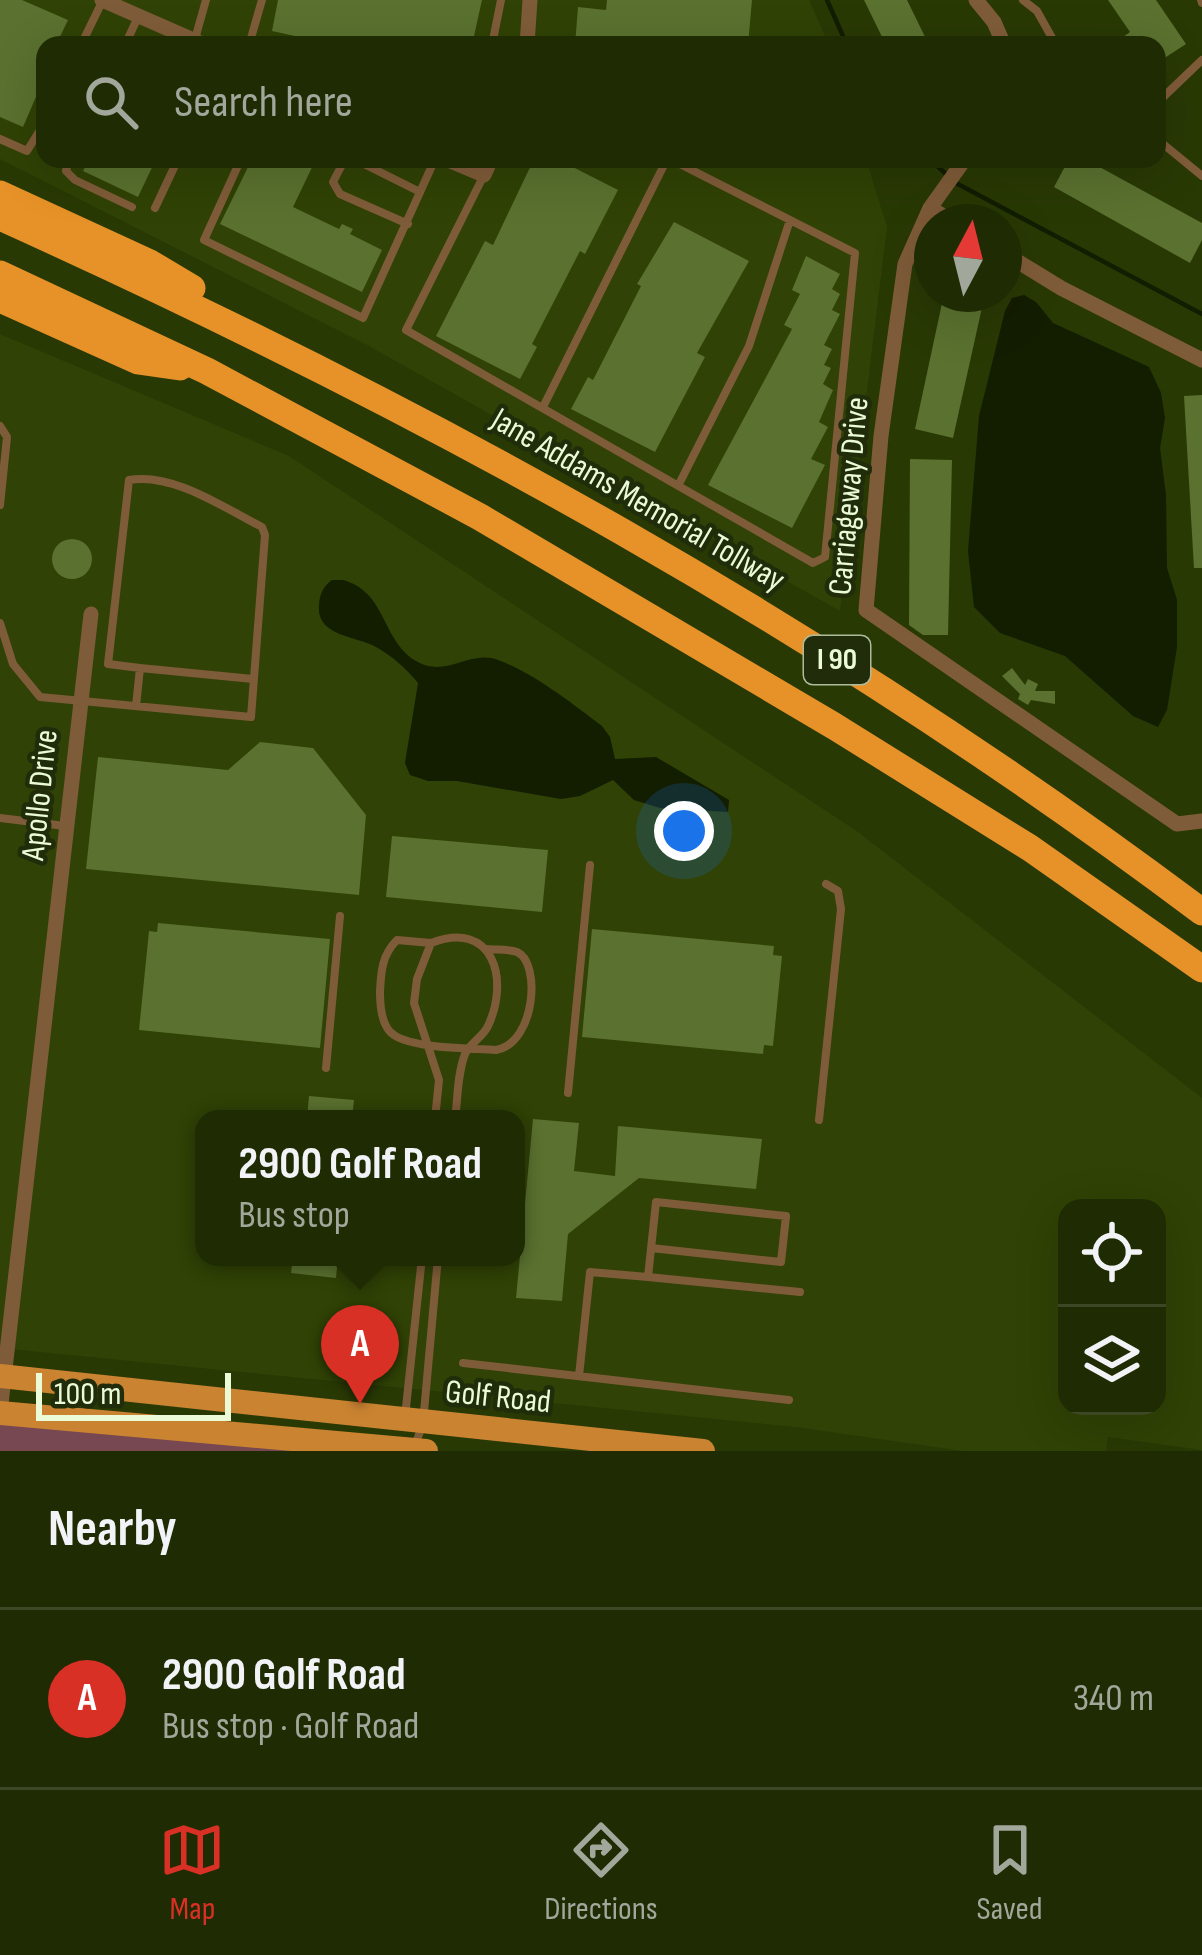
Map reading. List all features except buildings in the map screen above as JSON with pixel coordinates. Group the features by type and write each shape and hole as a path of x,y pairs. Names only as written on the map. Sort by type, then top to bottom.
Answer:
{"highway":[{"path":"0,194 187,283 220,316"},
{"name":"Jane Addams Memorial Tollway","path":"0,217 220,316 454,436 688,566 1058,803 1202,912"},
{"name":"I 90","path":"0,274 207,371 480,517 834,725 1030,848 1202,969"},
{"path":"0,299 138,361 207,371"}],"main road":[{"name":"Golf Road","path":"2,1376 703,1451"},
{"name":"Golf Road","path":"0,1413 426,1451"}],"street":[{"path":"528,36 530,0"},
{"path":"976,0 1000,36"},
{"path":"105,1 184,36"},
{"name":"Carriageway Drive","path":"934,204 959,168"},
{"name":"Carriageway Drive","path":"914,245 905,264 881,436 866,610 1177,824 1202,821"},
{"path":"1022,264 1202,360"},
{"name":"Apollo Drive","path":"0,1413 91,614"}],"lane":[{"path":"201,36 206,0"},
{"path":"252,36 262,0"},
{"path":"494,36 501,0"},
{"path":"1023,0 1037,11 1051,36"},
{"path":"86,36 105,1"},
{"path":"129,36 139,16"},
{"path":"1166,94 1202,60"},
{"path":"0,139 27,151 36,136"},
{"path":"1166,146 1202,176"},
{"path":"67,168 76,180 133,207"},
{"path":"155,208 174,168"},
{"path":"237,168 204,240 363,318 430,168"},
{"path":"340,168 333,182 340,194 408,224"},
{"path":"372,168 418,191"},
{"path":"487,168 406,330 813,563 825,557 855,253 687,168"},
{"path":"543,407 664,168"},
{"path":"679,484 748,346 790,220"},
{"path":"0,426 7,437 0,505"},
{"path":"0,622 13,664 40,697 250,717 254,679 265,535 262,527 177,485 129,480 108,664 254,679"},
{"path":"136,706 140,668"},
{"path":"0,818 67,826"},
{"path":"568,1094 590,865"},
{"path":"819,1120 841,909 838,891 826,884"},
{"path":"326,1068 340,916"},
{"path":"448,936 472,938 488,950 517,952 526,959 531,979 528,1018 521,1036 507,1048 427,1043 393,1035 385,1025 380,974 386,950 397,940 431,943 448,936"},
{"path":"431,943 417,979 414,1003 439,1080 436,1110"},
{"path":"456,1110 469,1047 486,1032 495,1007 496,982 488,950"},
{"path":"648,1277 656,1202 786,1216 782,1262 652,1248"},
{"path":"413,1450 422,1266"},
{"path":"414,1422 437,1266"},
{"path":"579,1376 590,1271 800,1292"},
{"path":"463,1363 789,1400"}],"shaded area":[{"path":"0,0 809,0 825,36 36,36 36,168 869,168 887,227 840,611 369,346 0,159"},
{"path":"1022,296 1036,302 1053,323 1149,367 1161,393 1167,568 1177,600 1177,647 1167,710 1158,727 1133,716 1065,656 1000,633 974,607 968,551 979,416 1005,312 1022,312"},
{"path":"0,334 289,456 858,832 1202,1098 1202,1450 1108,1437 1106,1451 963,1451 796,1427 0,1348"},
{"path":"332,580 343,580 368,595 396,641 416,661 437,667 487,658 511,665 602,726 615,759 656,757 729,800 728,812 660,808 634,800 613,780 580,796 561,799 410,775 405,763 418,683 380,649 324,623 319,605 322,591"},
{"path":"0,1414 420,1451 0,1451"}],"waterway":[{"path":"827,0 843,36"},
{"path":"940,168 948,176"},
{"path":"956,183 1202,314"}],"place":[{"name":"2900 Golf Road","path":"360,1404"}]}
